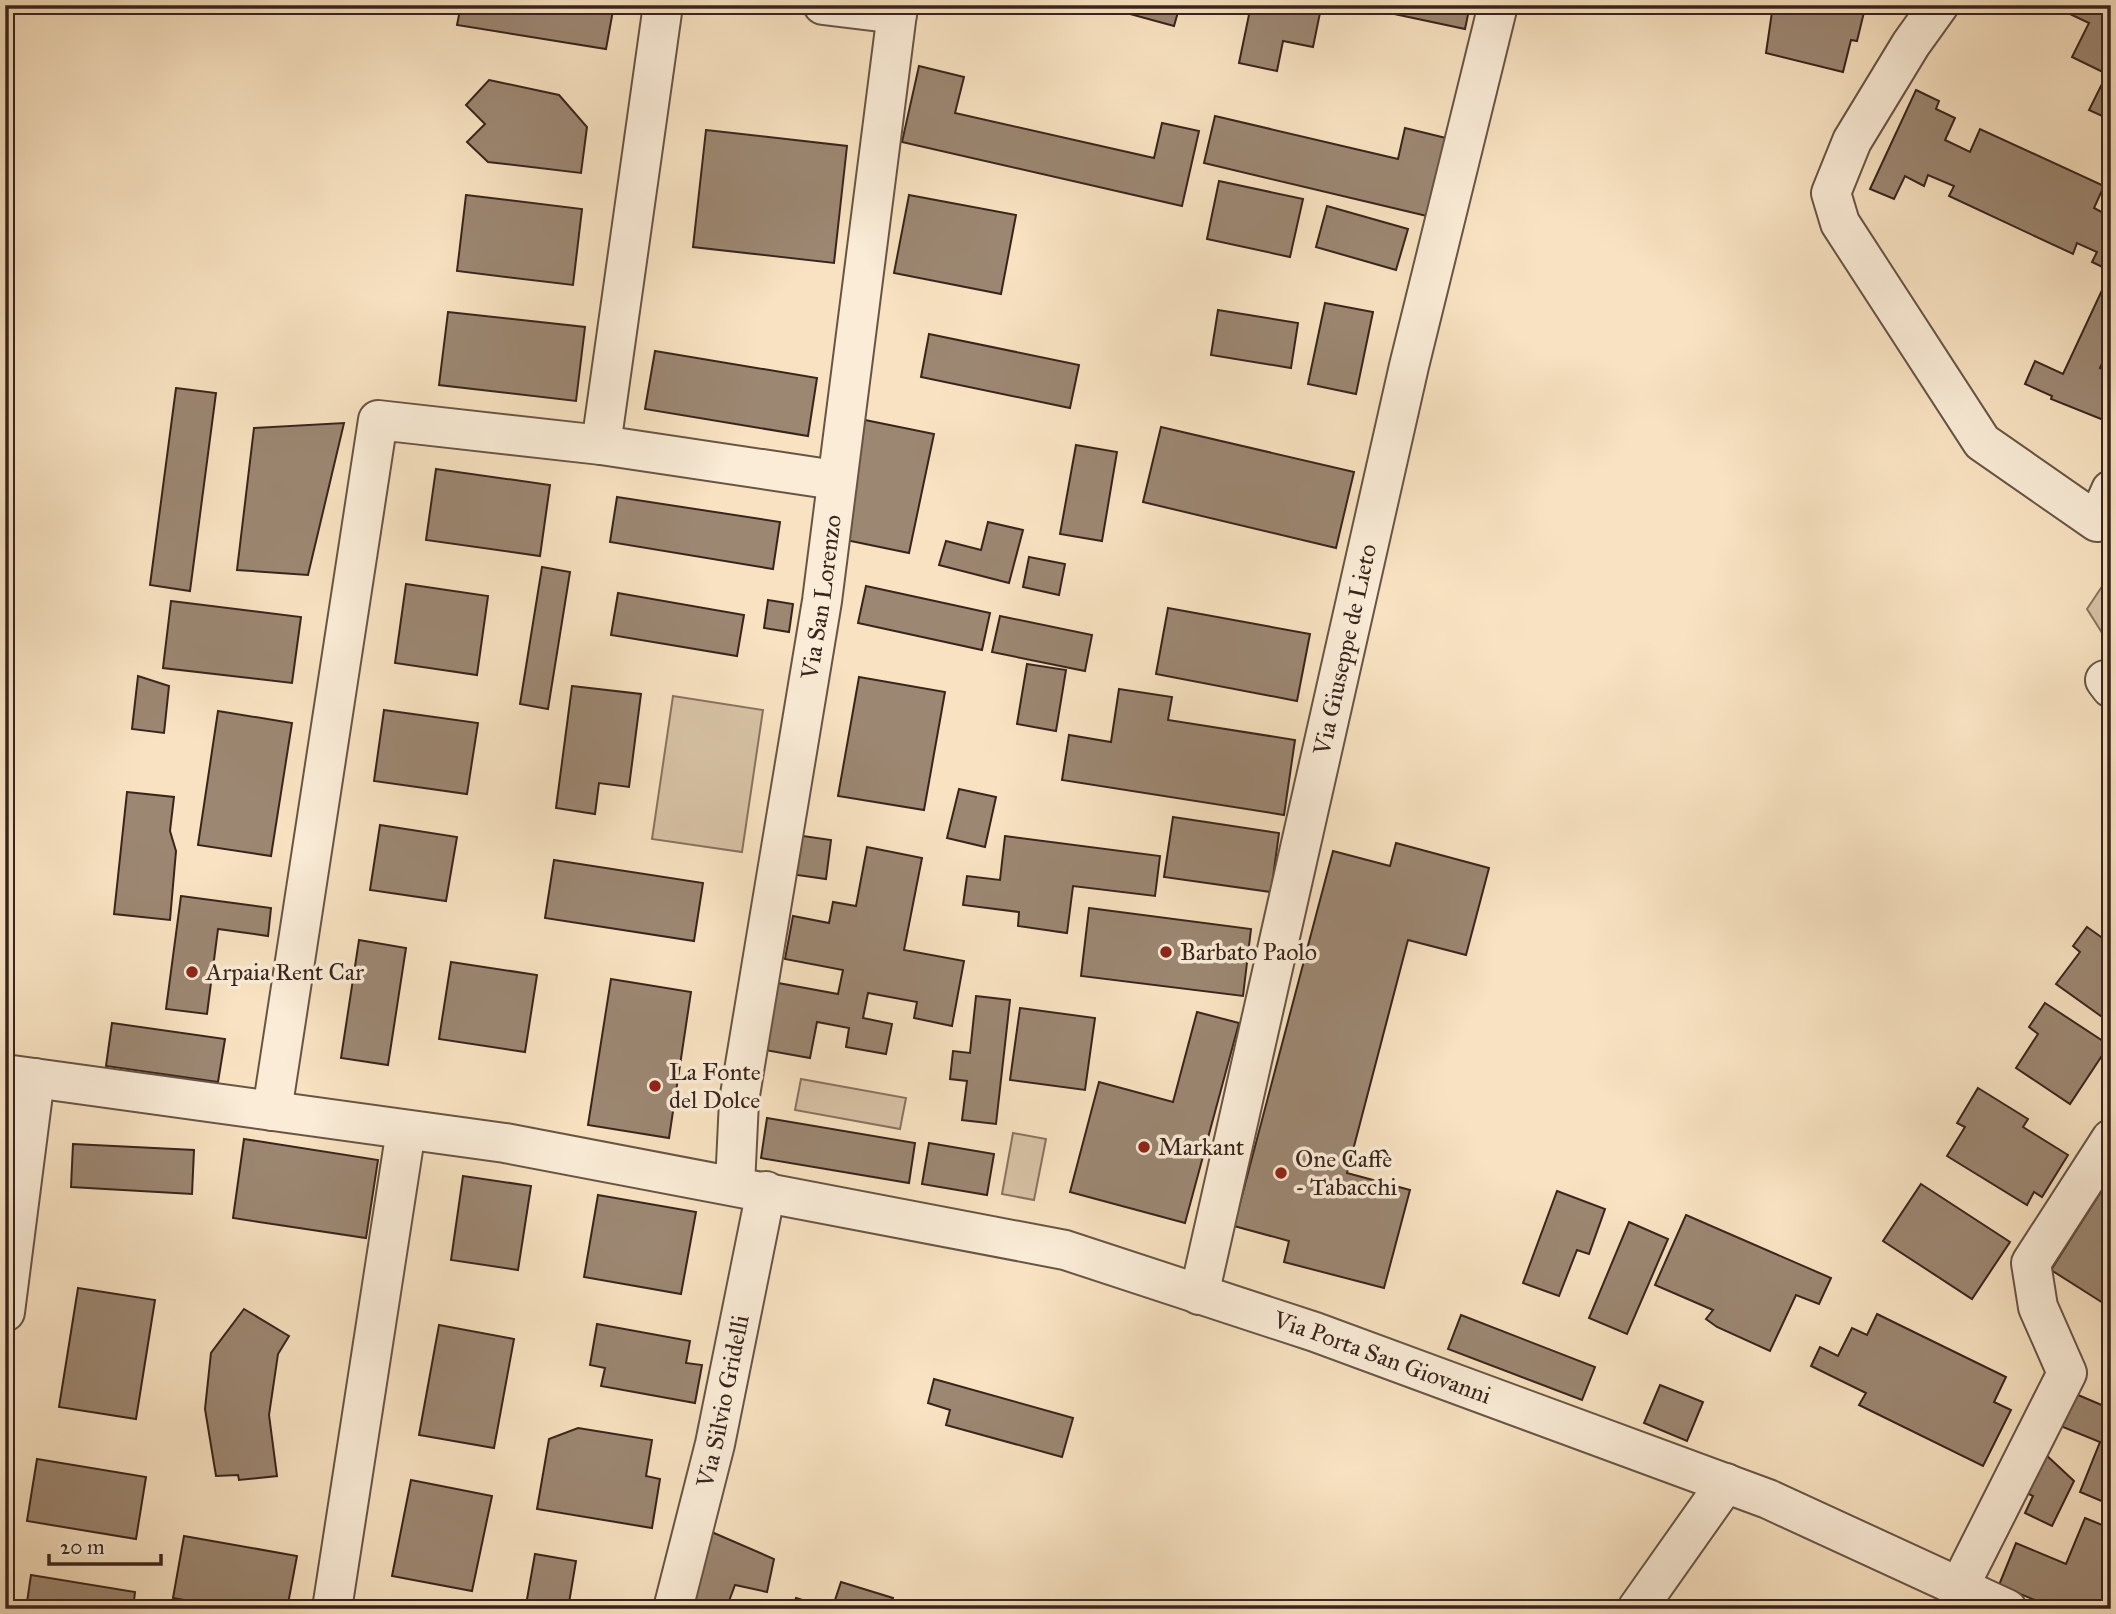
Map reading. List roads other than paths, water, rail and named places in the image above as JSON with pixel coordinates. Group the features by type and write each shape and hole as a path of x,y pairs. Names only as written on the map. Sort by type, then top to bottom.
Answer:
{"street":[{"path":"601,445 663,5"},
{"path":"823,5 897,10"},
{"name":"Via Giuseppe de Lieto","path":"1199,1295 1406,379 1498,5"},
{"path":"1939,5 1911,44 1852,141 1831,192 1840,223 1982,442 2097,522 2111,490"},
{"name":"Via San Lorenzo","path":"750,1188 739,1101 822,601 835,480 897,10"},
{"path":"272,1111 378,420 601,445 835,480"},
{"path":"5,1312 20,1076"},
{"name":"Via Porta San Giovanni","path":"20,1076 505,1143 1065,1250 1315,1332 1768,1499 1958,1589 2007,1609"},
{"path":"332,1609 406,1130"},
{"path":"1958,1589 2067,1373 2038,1307 2031,1264 2111,1139"},
{"name":"Via Silvio Gridelli","path":"673,1609 715,1444 750,1188"},
{"path":"1637,1609 1726,1483"}],"place":[{"name":"Barbato Paolo","path":"1166,952"},
{"name":"Arpaia Rent Car","path":"192,972"},
{"name":"La Fonte del Dolce","path":"655,1086"},
{"name":"Markant","path":"1144,1147"},
{"name":"One Caffè - Tabacchi","path":"1281,1173"}]}
